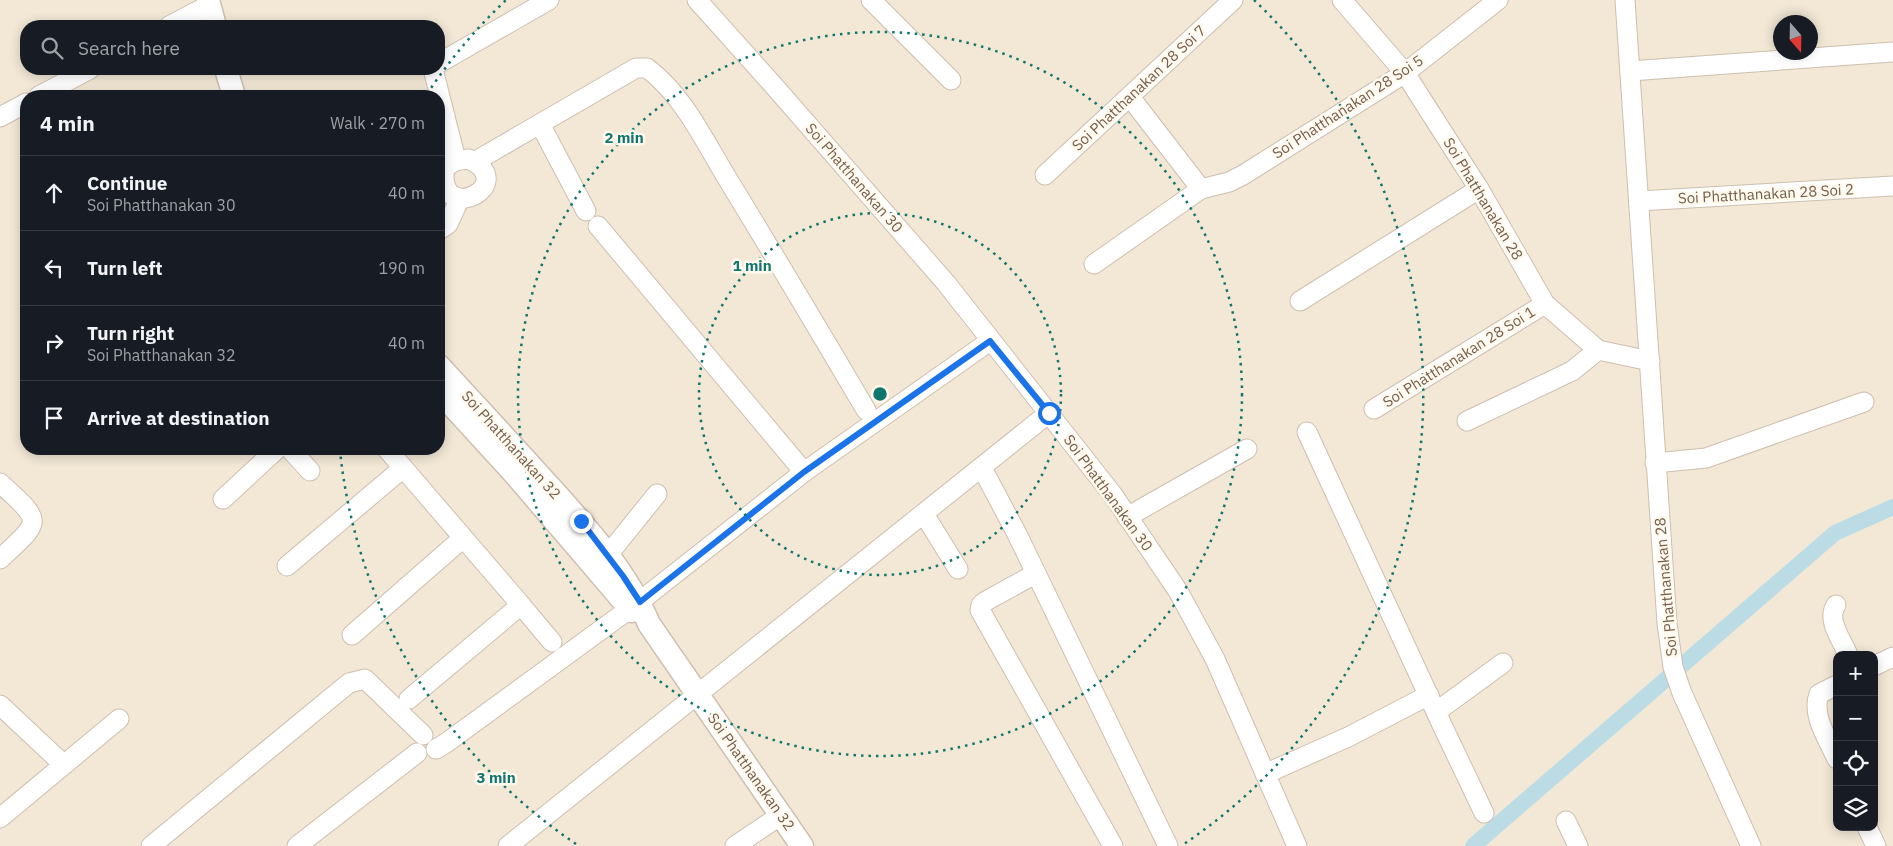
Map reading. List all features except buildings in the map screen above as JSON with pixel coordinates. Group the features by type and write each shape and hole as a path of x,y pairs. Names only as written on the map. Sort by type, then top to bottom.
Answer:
{"street":[{"path":"445,60 549,0"},
{"path":"871,0 951,80"},
{"name":"Soi Phatthanakan 28 Soi 7","path":"1046,175 1233,0"},
{"name":"Soi Phatthanakan 28","path":"1342,0 1405,73 1479,189 1545,304 1598,350 1650,361"},
{"name":"Soi Phatthanakan 28 Soi 5","path":"1200,189 1229,182 1243,175 1405,73 1498,0"},
{"name":"Soi Phatthanakan 28","path":"1625,0 1650,361 1655,463 1667,623 1673,667 1682,693 1751,846"},
{"path":"180,20 214,1"},
{"path":"214,1 215,20"},
{"path":"214,1 226,20"},
{"name":"Soi Phatthanakan 30","path":"699,1 946,283 1128,516 1178,591 1215,659 1297,846"},
{"path":"1630,71 1893,52"},
{"path":"453,167 540,124 636,68 647,68 661,78 684,108 866,410"},
{"path":"50,90 79,75"},
{"path":"228,75 232,90"},
{"path":"242,75 246,90"},
{"path":"434,75 437,90"},
{"path":"1094,264 1200,189 1130,97"},
{"path":"3,109 20,105"},
{"path":"540,124 586,211"},
{"path":"445,128 453,167 447,188 453,196 460,198 477,195 482,191 485,186 485,174 453,167"},
{"name":"Soi Phatthanakan 28 Soi 2","path":"1639,201 1893,186"},
{"path":"1300,301 1479,189"},
{"path":"445,226 448,224 460,198"},
{"path":"598,226 804,472"},
{"name":"Soi Phatthanakan 28 Soi 1","path":"1374,409 1545,304"},
{"path":"422,734 414,742 414,748 417,753 428,757 436,749 634,605 804,472 990,341"},
{"path":"1466,421 1572,371 1598,350"},
{"name":"Soi Phatthanakan 32","path":"445,373 649,624 802,846"},
{"name":"Soi Phatthanakan 32","path":"445,397 581,521 607,556 634,605"},
{"path":"1655,463 1706,458 1864,402"},
{"path":"508,846 698,696 1049,413"},
{"path":"1307,432 1484,813"},
{"path":"1128,516 1247,449"},
{"path":"223,499 271,455"},
{"path":"295,455 310,471"},
{"path":"392,455 552,642"},
{"path":"287,566 403,468"},
{"path":"982,468 1017,534 1168,846"},
{"path":"0,483 24,505 33,521 28,534 0,559"},
{"path":"607,556 657,494"},
{"path":"924,514 958,569"},
{"path":"352,635 463,538"},
{"path":"1035,574 986,601 981,605 980,610 1113,846"},
{"path":"409,699 521,605"},
{"path":"1836,605 1832,615 1833,622 1846,651"},
{"path":"1878,664 1893,658"},
{"path":"1265,774 1348,737 1432,704 1503,663"},
{"path":"151,846 349,683 365,679 422,734 434,738 436,749"},
{"path":"1833,687 1819,694 1816,702 1816,712 1833,749"},
{"path":"0,705 63,764"},
{"path":"0,818 119,719"},
{"path":"297,846 417,753"},
{"path":"735,846 781,815"},
{"path":"1566,821 1578,846"},
{"path":"1869,831 1876,846"}],"shaded area":[{"path":"0,0 1893,0 1893,846 0,846"}],"waterway":[{"path":"1473,846 1835,533 1893,507"}],"route":[{"path":"581,521 623,576 640,602 804,472 990,341 1049,413"}]}
